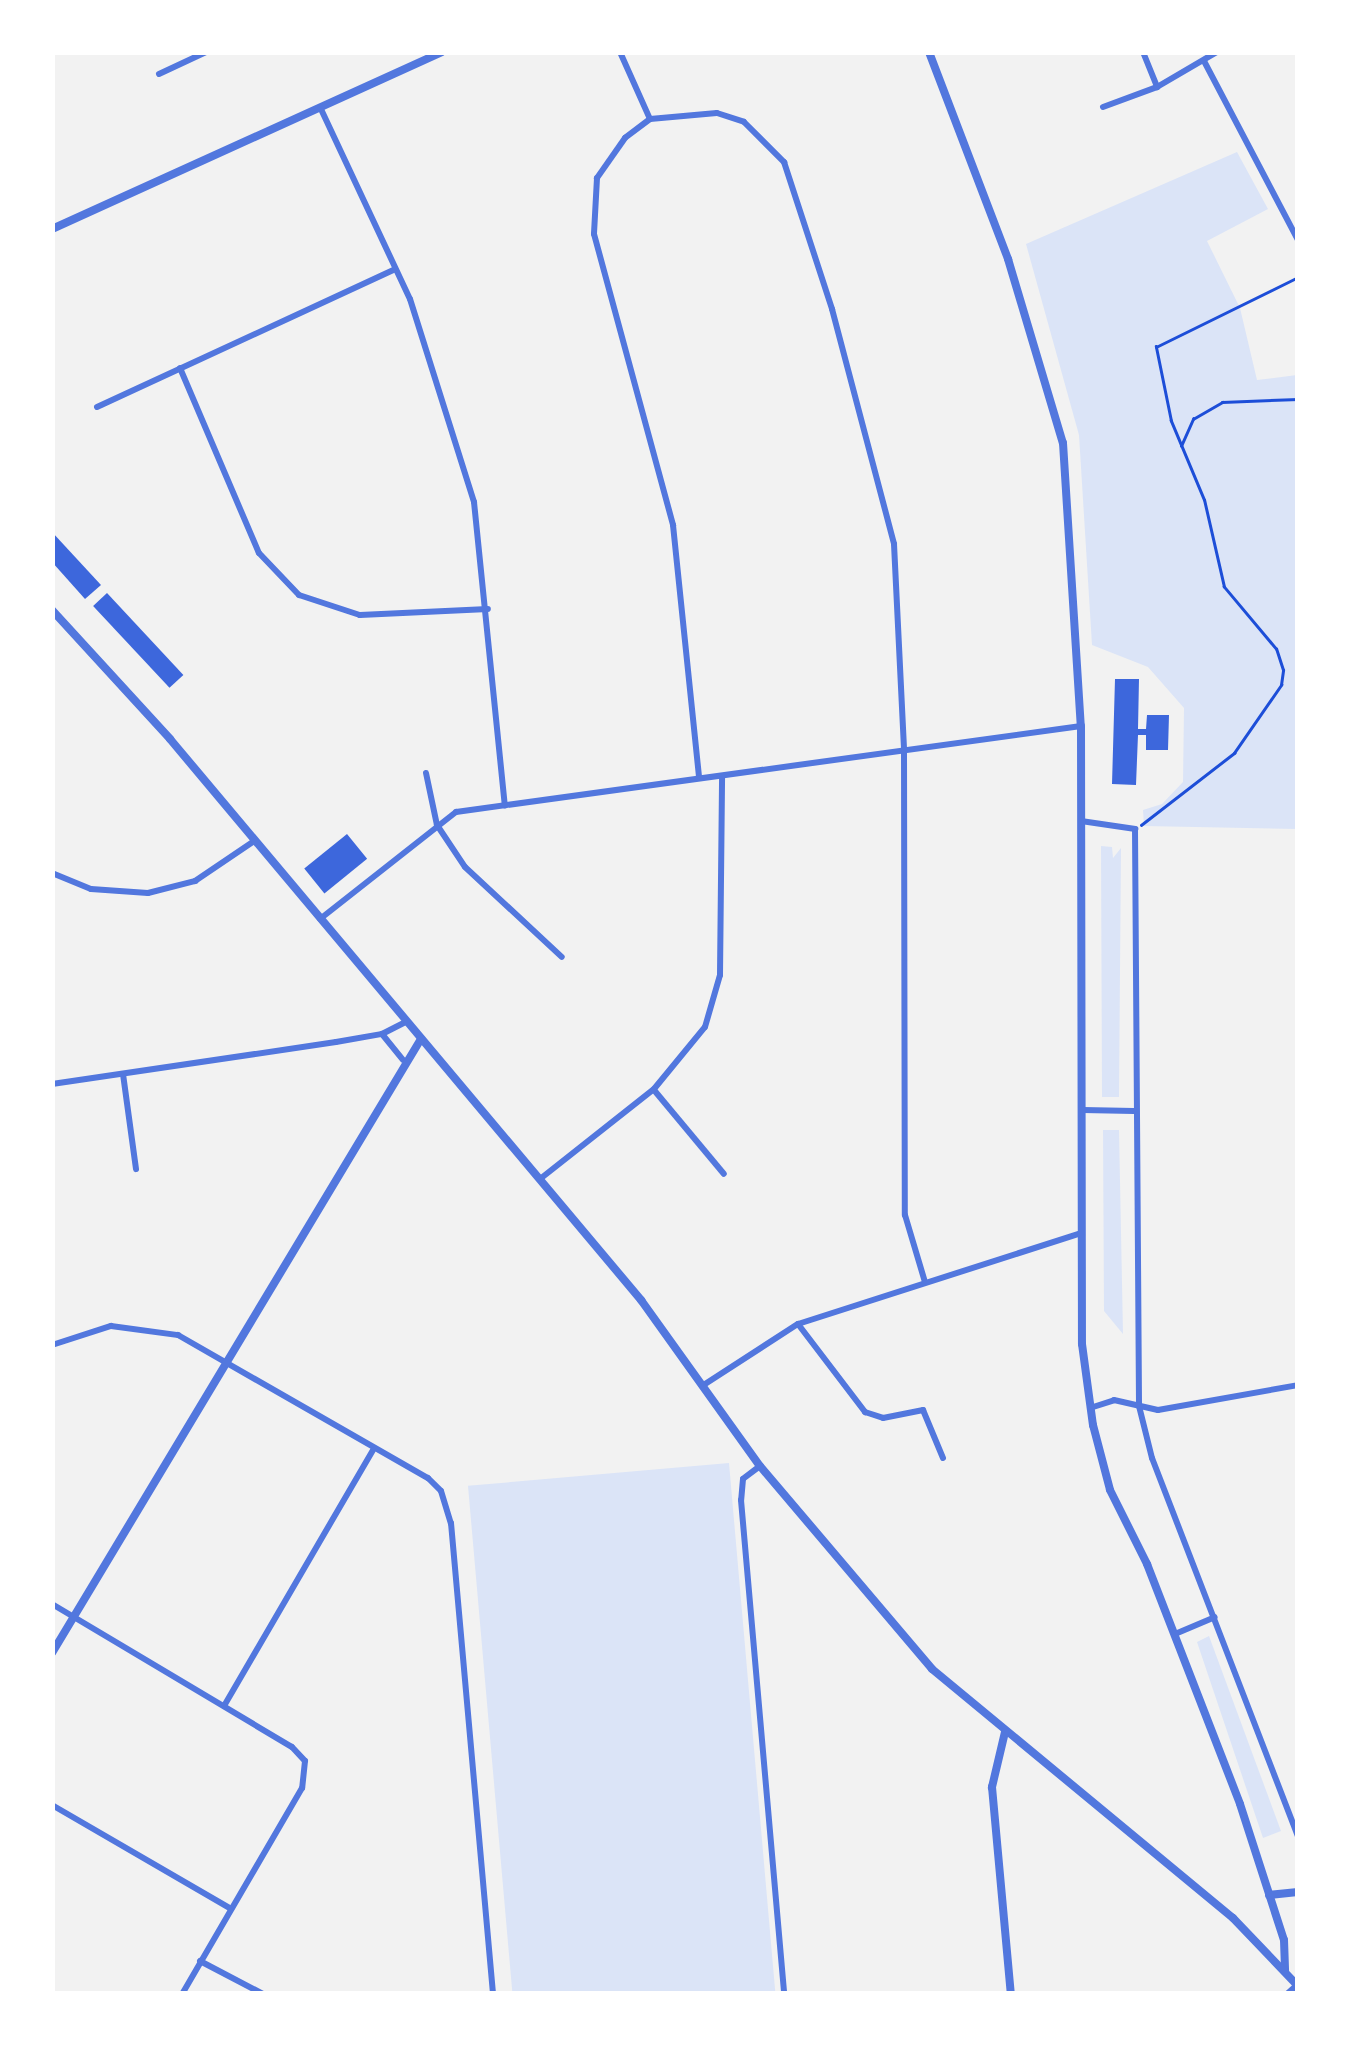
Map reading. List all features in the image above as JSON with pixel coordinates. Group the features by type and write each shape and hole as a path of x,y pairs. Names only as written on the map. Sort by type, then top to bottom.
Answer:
{"street":[{"path":"159,74 206,52"},
{"path":"620,52 650,118"},
{"path":"929,52 1008,259 1063,444 1082,726 1082,1344 1090,1408 1110,1490 1174,1634 1269,1895 1287,1953 1285,1970"},
{"path":"1142,52 1156,87"},
{"path":"1103,107 1156,87 1217,52"},
{"path":"52,230 440,53"},
{"path":"1204,61 1298,240"},
{"path":"320,107 424,334 474,502 488,609 505,804"},
{"path":"699,778 673,524 594,234 597,178 625,138 650,118 717,113 744,122 784,162 832,310 894,544 904,750 906,1214 926,1282"},
{"path":"97,407 394,270"},
{"path":"180,368 259,553 299,595 360,615 488,609"},
{"path":"52,610 540,1179 760,1466 932,1669 1233,1918 1297,1985 1287,1994"},
{"path":"320,919 456,812 1082,726"},
{"path":"426,772 436,824 465,867 562,956"},
{"path":"540,1179 654,1090 705,1027 720,975 722,776"},
{"path":"1081,821 1134,829 1139,1406 1152,1458 1298,1836"},
{"path":"52,873 92,889 148,893 195,881 254,841"},
{"path":"52,1084 382,1034 406,1022"},
{"path":"382,1034 403,1060"},
{"path":"52,1653 403,1060 421,1039"},
{"path":"123,1074 136,1169"},
{"path":"654,1090 724,1174"},
{"path":"1082,1110 1134,1111"},
{"path":"702,1386 798,1324 1084,1232"},
{"path":"798,1324 865,1412 884,1418 923,1410 943,1458"},
{"path":"52,1345 82,1332 149,1327 225,1358 373,1450 428,1478 441,1491 451,1523 493,1994"},
{"path":"1090,1408 1114,1400 1180,1408 1298,1385"},
{"path":"224,1706 373,1450"},
{"path":"760,1466 742,1479 740,1500 784,1994"},
{"path":"52,1604 292,1747 307,1772 182,1994"},
{"path":"1174,1634 1215,1618"},
{"path":"1005,1732 992,1786 1011,1994"},
{"path":"52,1805 230,1908"},
{"path":"1269,1895 1298,1892"},
{"path":"200,1961 263,1994"}],"path":[{"path":"1134,829 1234,753 1282,685 1276,649 1224,588 1204,500 1179,449 1156,346 1298,277"},
{"path":"1179,449 1194,419 1222,402 1298,400"}],"shaded area":[{"path":"1237,152 1268,209 1207,241 1240,308 1257,380 1297,375 1297,829 1144,826 1143,810 1162,804 1183,782 1184,708 1148,667 1092,645 1079,435 1026,244"},
{"path":"1101,846 1112,847 1113,858 1121,848 1119,1097 1102,1097"},
{"path":"1103,1130 1119,1130 1123,1334 1104,1311"},
{"path":"729,1463 775,1993 512,1994 468,1486"},
{"path":"1209,1636 1281,1831 1263,1838 1197,1642"}],"building":[{"path":"52,532 101,585 85,599 52,562"},
{"path":"107,593 183,675 169,688 93,606"},
{"path":"1115,679 1139,679 1138,729 1146,729 1147,715 1169,715 1168,750 1146,750 1146,735 1138,735 1136,785 1112,784"},
{"path":"347,834 367,859 324,893 304,869"}]}
